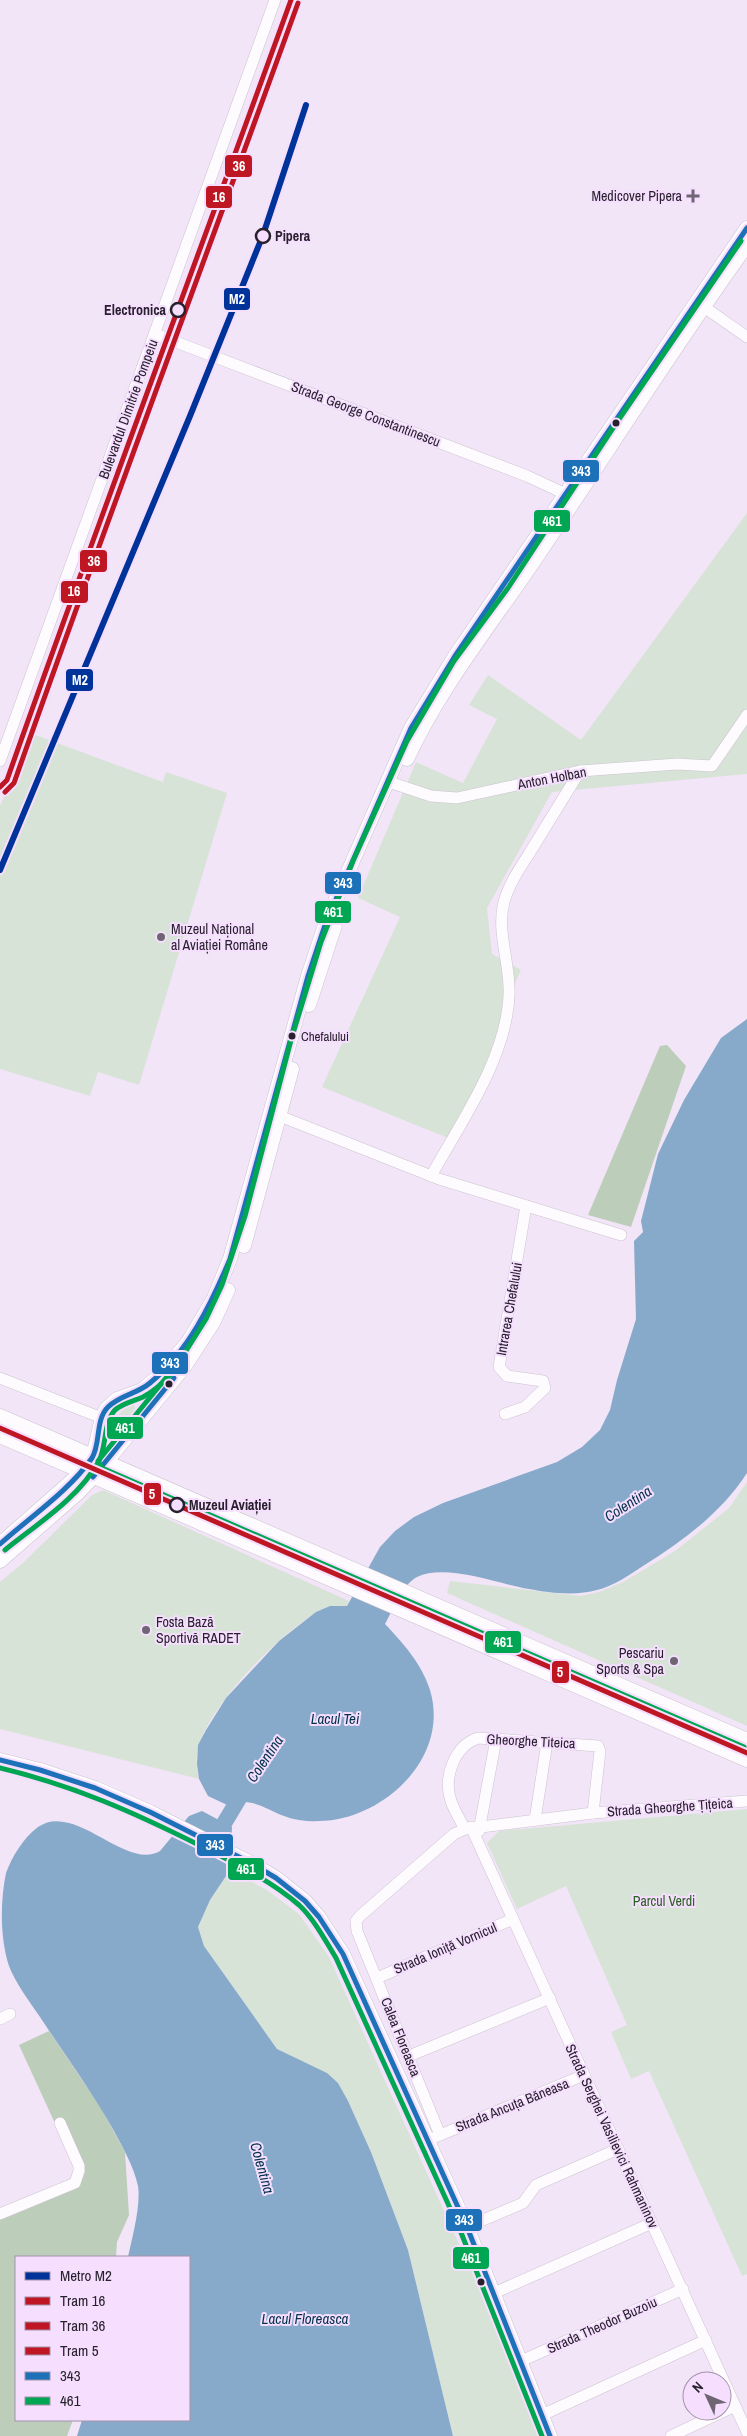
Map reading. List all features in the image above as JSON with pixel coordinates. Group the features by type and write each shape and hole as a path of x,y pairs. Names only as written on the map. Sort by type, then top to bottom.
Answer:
{"main road":[{"path":"99,1458 102,1418 110,1405 130,1393 142,1390 152,1383 175,1358 198,1327 214,1298 230,1259 328,944 413,745 460,666 514,592 571,496 747,228"},
{"path":"0,1561 63,1507 99,1458 130,1429 185,1366 213,1323 242,1254 319,940 407,736 450,663 571,496 747,245"},
{"path":"130,1393 142,1404 140,1412 130,1429"},
{"path":"0,1416 747,1740"},
{"path":"0,1436 747,1760"},
{"path":"0,1544 56,1497 87,1474"},
{"name":"Calea Floreasca","path":"0,1760 75,1780 170,1822 230,1852 288,1886 320,1916 343,1954 432,2134 550,2436"}],"street":[{"name":"Bulevardul Dimitrie Pompeiu","path":"0,761 276,0"},
{"path":"704,307 747,337"},
{"name":"Strada George Constantinescu","path":"155,334 527,476 571,496"},
{"name":"Anton Holban","path":"395,784 431,796 457,798 580,771 677,764 712,766 747,715"},
{"path":"431,1176 485,1080 501,1037 509,998 509,970 502,924 503,903 514,877 580,771"},
{"path":"275,1114 431,1176 621,1235"},
{"name":"Intrarea Chefalului","path":"505,1414 525,1407 545,1388 543,1381 507,1376 499,1367 526,1206"},
{"path":"0,1378 102,1418"},
{"name":"Gheorghe Titeica","path":"472,1827 450,1797 448,1781 458,1753 471,1740 478,1738 595,1744 600,1749"},
{"path":"472,1827 496,1739"},
{"path":"536,1820 547,1742"},
{"name":"Strada Gheorghe Țițeica","path":"593,1813 600,1749"},
{"name":"Strada Gheorghe Țițeica","path":"356,1926 360,1916 454,1834 472,1827 593,1813 747,1801"},
{"name":"Strada Serghei Vasilievici Rahmaninov","path":"472,1827 747,2432"},
{"name":"Strada Ioniță Vornicul","path":"377,1978 513,1919"},
{"name":"Calea Floreasca","path":"356,1926 408,2056 432,2134"},
{"path":"408,2056 550,1998"},
{"name":"Strada Ancuța Băneasa","path":"432,2134 584,2075"},
{"path":"0,2214 75,2183 79,2171 78,2166 60,2123"},
{"path":"467,2227 523,2203 536,2185 618,2149"},
{"path":"494,2293 652,2223"},
{"name":"Strada Theodor Buzoiu","path":"521,2361 683,2289"},
{"path":"542,2415 706,2340"},
{"path":"671,2436 735,2406"}],"green space":[{"path":"747,513 747,774 552,792 487,908 492,954 521,970 516,981 506,1032 453,1140 322,1087 400,917 358,898 416,762 463,783 497,719 469,705 488,675 581,740"},
{"path":"30,733 163,782 166,772 227,793 139,1085 98,1072 90,1096 0,1069 0,806"},
{"path":"667,1045 686,1066 631,1227 588,1215 660,1046"},
{"path":"131,1403 134,1403 135,1410 113,1435 108,1432 110,1422"},
{"name":"Pescariu Sports & Spa","path":"747,1482 747,1726 447,1593 450,1581 581,1596 599,1592 623,1582 675,1551 729,1508"},
{"name":"Fosta Bază Sportivă RADET","path":"103,1490 349,1601 347,1606 328,1607 311,1616 292,1630 253,1666 235,1687 207,1727 199,1745 197,1766 199,1779 0,1729 0,1582 25,1561 92,1495"},
{"name":"Parcul Verdi","path":"747,1809 747,2274 742,2276 649,2071 631,2079 611,2032 627,2025 566,1886 517,1909 487,1843 499,1831"},
{"path":"230,1870 267,1890 299,1914 329,1957 489,2310 539,2436 453,2436 408,2250 371,2152 348,2101 277,2049 204,1946 198,1927 210,1900"},
{"path":"49,2031 101,2108 125,2152 129,2215 117,2242 116,2256 15,2256 15,2421 73,2421 67,2436 0,2436 0,2217 75,2176 76,2169 19,2045"}],"water":[{"name":"Lacul Tei","path":"747,1019 747,1473 725,1501 687,1536 627,1576 603,1588 581,1593 554,1593 457,1573 442,1572 429,1573 411,1581 402,1592 385,1624 411,1654 427,1680 434,1713 431,1736 423,1756 411,1775 395,1792 376,1805 355,1814 333,1820 308,1821 290,1818 245,1802 240,1811 208,1796 199,1779 197,1764 198,1745 226,1698 279,1641 316,1612 330,1606 347,1606 380,1547 395,1531 414,1517 443,1503 557,1462 582,1447 600,1430 610,1410 617,1380 636,1319 634,1241 643,1232 641,1221 658,1154 684,1100 721,1038"},
{"name":"Lacul Floreasca","path":"202,1811 232,1827 230,1870 210,1900 198,1927 204,1946 277,2049 327,2073 338,2083 348,2101 371,2152 408,2250 453,2436 77,2436 82,2421 190,2421 190,2256 128,2256 136,2222 139,2194 136,2179 131,2165 106,2116 23,1992 9,1966 4,1944 2,1920 6,1873 23,1842 38,1827 52,1821 84,1828 132,1852 147,1855 160,1851 189,1816"}],"waterway":[{"name":"Colentina","path":"213,1842 244,1790"}],"metro line":[{"name":"M2","path":"0,870 190,416 263,235 306,105"}],"tram line":[{"name":"16","path":"0,787 7,780 291,0"},
{"name":"36","path":"5,792 14,783 298,3"},
{"name":"5","path":"0,1428 747,1753"}],"transit line":[{"name":"343","path":"0,1544 61,1492 83,1470 95,1452 101,1418 108,1407 150,1383 176,1356 198,1326 230,1259 308,976 326,922 411,728 455,656 747,228"},
{"name":"461","path":"741,241 615,425 508,588 454,661 407,741 353,861 321,942 291,1040 245,1216 222,1285 206,1319 179,1362 98,1461 102,1468 744,1747"},
{"name":"461","path":"5,1550 69,1499 91,1474 99,1461 109,1421 115,1410 151,1392 172,1373"},
{"name":"343","path":"93,1477 174,1378"},
{"name":"343","path":"0,1760 40,1770 95,1788 150,1812 251,1863 276,1878 305,1901 319,1917 343,1954 467,2227 550,2436"},
{"name":"461","path":"0,1768 79,1792 127,1811 176,1834 264,1880 288,1896 310,1917 336,1958 460,2230 542,2436"}],"place":[{"name":"Medicover Pipera","path":"693,196"},
{"name":"Pipera","path":"263,236"},
{"name":"Electronica","path":"178,310"},
{"name":"Muzeul Național al Aviației Române","path":"161,937"},
{"name":"Chefalului","path":"292,1036"},
{"name":"Muzeul Aviației","path":"177,1505"},
{"name":"Fosta Bază Sportivă RADET","path":"146,1630"},
{"name":"Pescariu Sports & Spa","path":"674,1661"}]}
